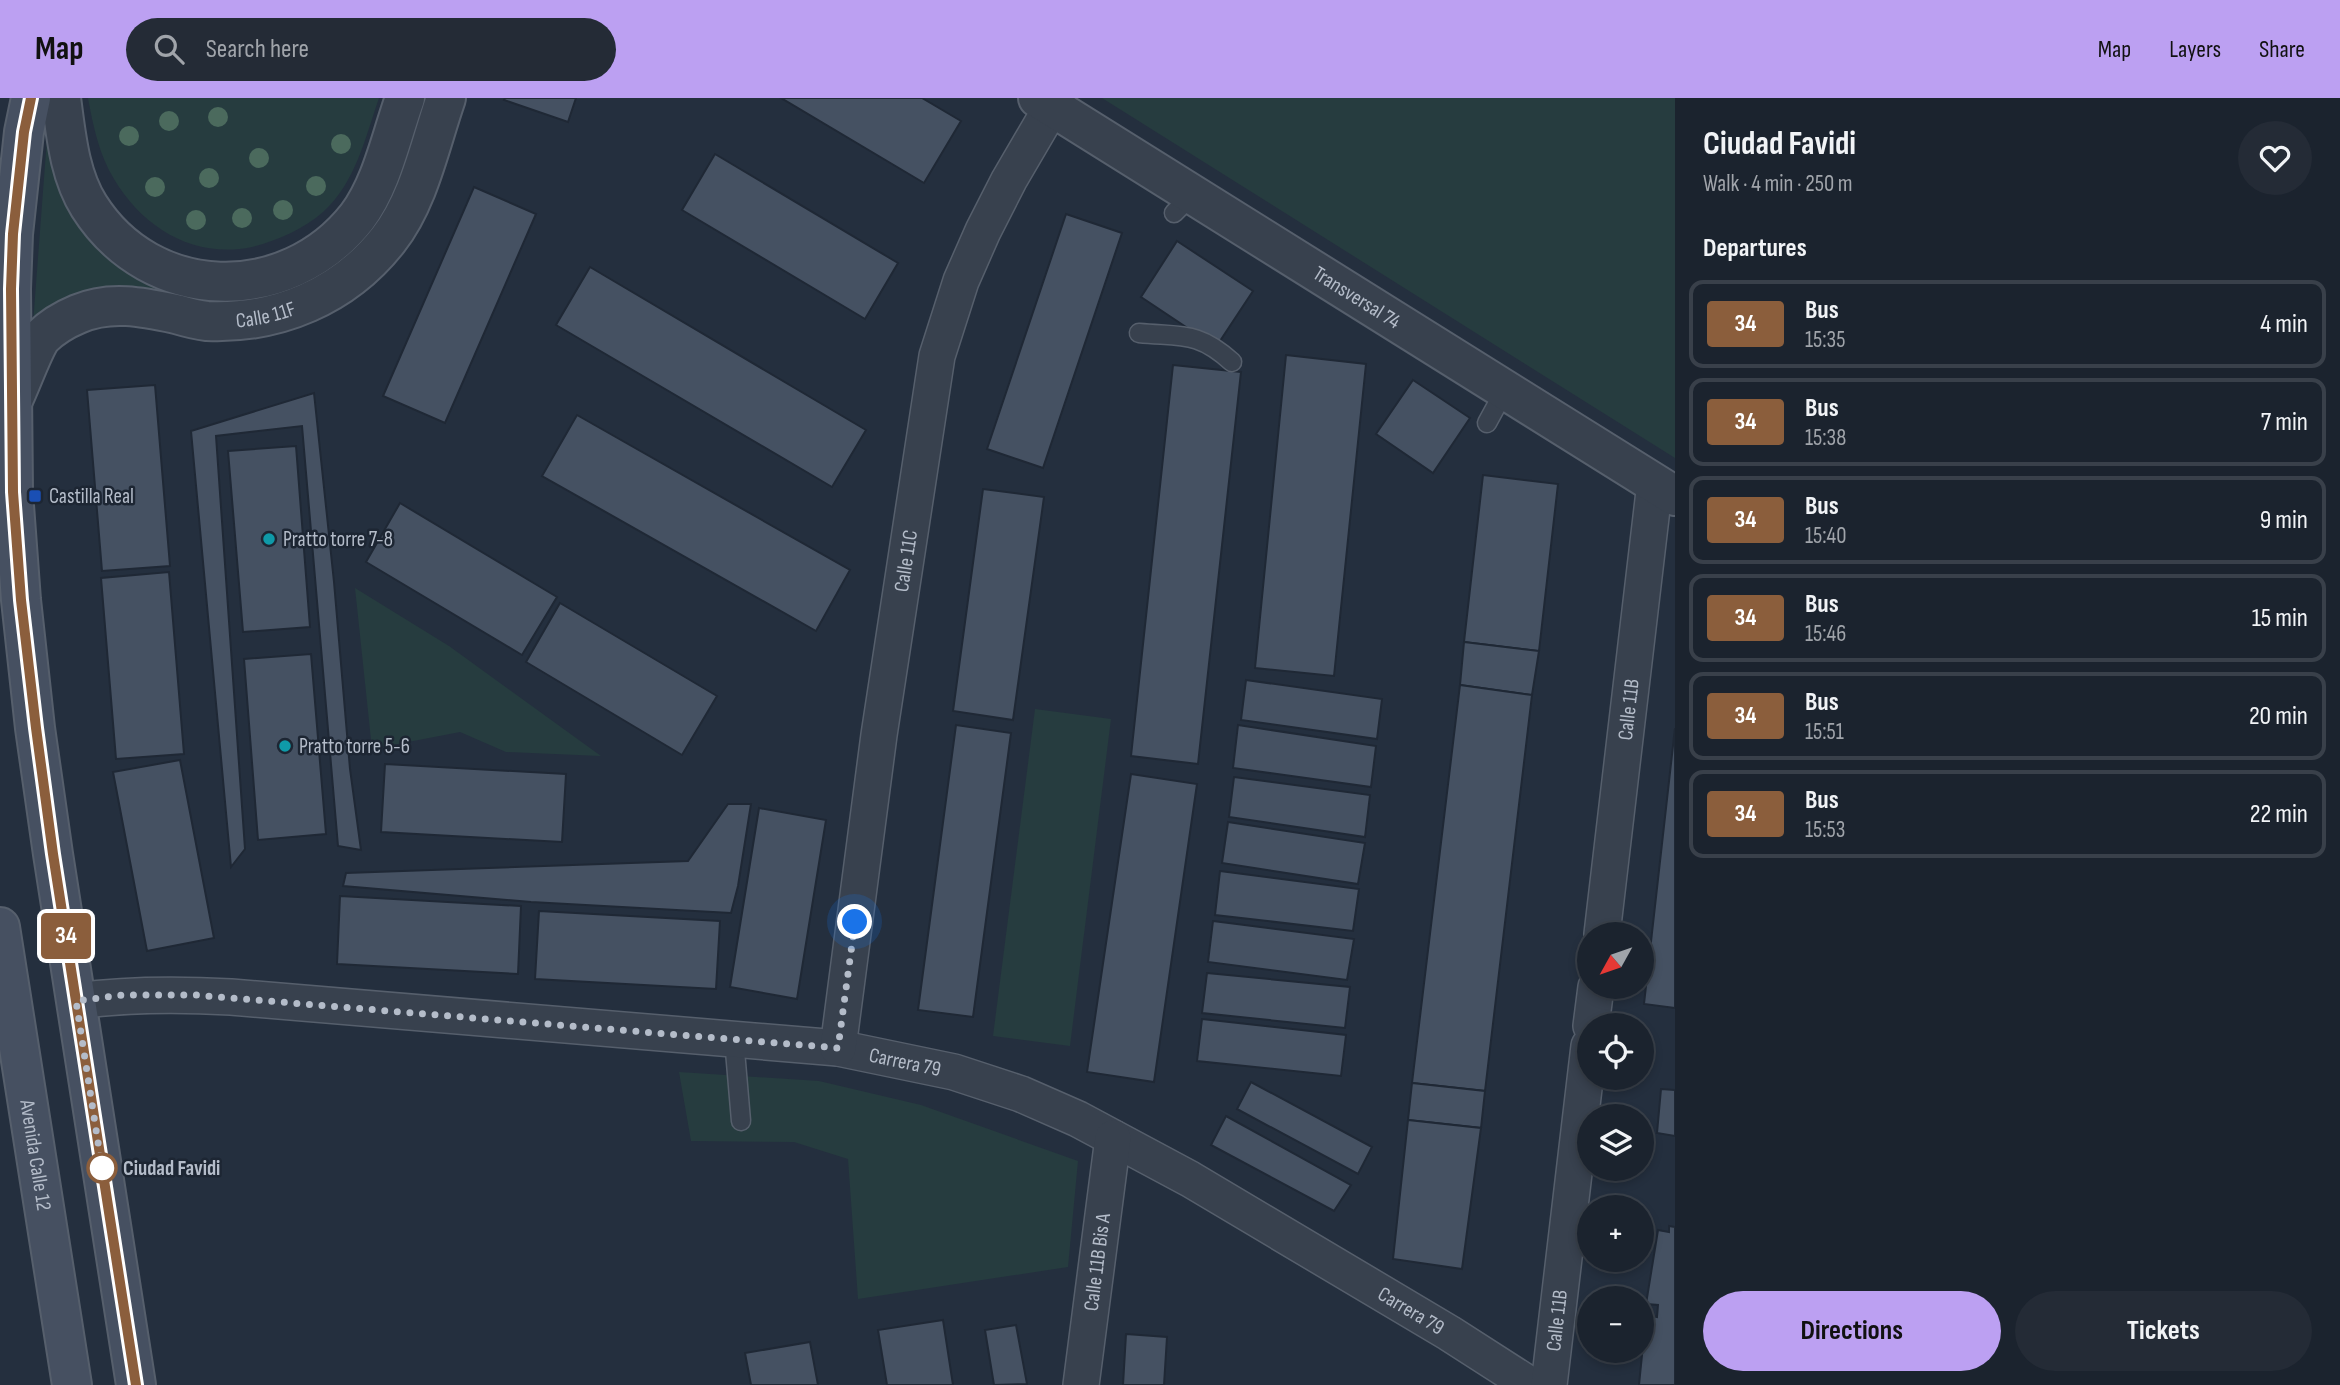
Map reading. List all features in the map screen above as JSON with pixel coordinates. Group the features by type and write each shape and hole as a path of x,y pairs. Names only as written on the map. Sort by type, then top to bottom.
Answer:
{"main road":[{"path":"31,98 24,132 13,234 11,289 13,492 21,600 36,728 136,1385"},
{"name":"Avenida Calle 12","path":"0,927 9,1036 72,1385"}],"street":[{"name":"Calle 11F","path":"61,98 73,169 89,205 113,236 144,260 177,274 211,282 245,282 282,273 309,260 337,239 358,215 374,186 405,98"},
{"name":"Calle 11F","path":"13,400 42,338 66,319 89,309 120,305 205,321 256,319 295,309 332,291 362,268 389,238 411,201 446,98"},
{"name":"Transversal 74","path":"1049,101 1183,204 1506,390 1665,489"},
{"name":"Calle 11C","path":"838,1048 879,735 937,356 961,281 983,231 1049,101"},
{"name":"Calle 11B","path":"1604,922 1665,489"},
{"name":"Carrera 79","path":"76,1001 122,995 195,995 838,1048 954,1072 1021,1094 1078,1119 1190,1180 1449,1333 1530,1385"},
{"name":"Calle 11B Bis A","path":"1081,1385 1112,1138"},
{"name":"Calle 11B","path":"1549,1385 1577,1181"}],"lane":[{"path":"1139,333 1197,338 1232,362"},
{"path":"1487,423 1506,390"},
{"path":"734,1039 741,1121"}],"green space":[{"path":"88,98 379,98 352,173 323,212 299,229 280,238 231,250 190,244 172,236 140,212 114,179 104,160"},
{"path":"417,98 426,98 400,172 377,225 361,250 277,301 33,324 48,125 129,262 305,278"},
{"path":"1102,98 1675,98 1675,458"},
{"path":"355,588 449,646 601,756 506,752 460,732 372,749"},
{"path":"1035,709 1111,719 1070,1046 993,1036"},
{"path":"679,1072 819,1081 921,1105 1078,1161 1068,1267 858,1299 848,1159 794,1142 691,1141"}],"building":[{"path":"576,98 568,122 504,100"},
{"path":"781,98 922,98 961,121 924,183"},
{"path":"715,154 898,263 865,319 682,210"},
{"path":"474,187 536,214 445,423 383,396"},
{"path":"1066,214 1122,233 1043,468 987,449"},
{"path":"1177,241 1253,291 1216,347 1141,297"},
{"path":"590,267 866,430 832,487 556,325"},
{"path":"1286,355 1366,364 1334,676 1255,668"},
{"path":"1173,365 1241,372 1198,764 1131,756"},
{"path":"1413,380 1470,418 1433,473 1376,434"},
{"path":"155,385 170,566 102,571 87,390"},
{"path":"314,393 350,769 361,850 338,846 302,426 216,436 245,849 231,867 191,431"},
{"path":"577,415 850,570 816,631 542,476"},
{"name":"Pratto torre 7-8","path":"296,446 310,627 243,632 228,451"},
{"path":"1483,475 1558,484 1539,651 1464,642"},
{"path":"983,489 1044,497 1013,720 953,711"},
{"path":"400,503 557,597 522,655 366,562"},
{"path":"169,572 184,754 116,759 101,578"},
{"path":"560,603 717,696 682,755 526,662"},
{"path":"1464,642 1539,651 1532,695 1460,685"},
{"name":"Pratto torre 5-6","path":"311,654 326,834 258,840 244,659"},
{"path":"1246,680 1382,699 1377,739 1241,720"},
{"path":"1460,685 1532,695 1485,1091 1412,1083"},
{"path":"956,725 1011,733 973,1017 918,1010"},
{"path":"1238,725 1376,746 1371,787 1233,768"},
{"path":"1675,728 1675,1008 1644,1004 1645,999 1654,999 1653,922"},
{"path":"180,760 214,938 147,951 113,772"},
{"path":"385,764 566,774 562,842 381,832"},
{"path":"1131,774 1197,784 1154,1082 1087,1072"},
{"path":"1234,777 1370,795 1365,837 1229,817"},
{"path":"728,804 751,804 731,913 531,902 343,886 346,873 688,861"},
{"path":"759,808 826,820 797,999 730,987"},
{"path":"1228,822 1365,843 1358,884 1222,863"},
{"path":"1220,871 1359,889 1353,931 1215,915"},
{"path":"340,896 521,906 518,974 337,964"},
{"path":"539,911 720,921 716,989 535,979"},
{"path":"1213,921 1354,939 1347,980 1208,962"},
{"path":"1207,973 1350,987 1345,1028 1202,1013"},
{"path":"1202,1019 1346,1035 1341,1076 1197,1061"},
{"path":"1251,1082 1372,1147 1358,1174 1237,1109"},
{"path":"1412,1083 1485,1091 1481,1128 1408,1120"},
{"path":"1661,1089 1675,1090 1675,1136 1657,1133"},
{"path":"1226,1116 1351,1185 1334,1211 1211,1145"},
{"path":"1408,1120 1481,1128 1462,1269 1393,1259"},
{"path":"1669,1226 1675,1227 1675,1385 1639,1385 1641,1363 1654,1363 1654,1316 1657,1317 1658,1305 1654,1305 1654,1286 1649,1286 1651,1272 1654,1272 1658,1230 1669,1232"},
{"path":"943,1320 953,1385 887,1385 878,1330"},
{"path":"1016,1325 1027,1384 994,1385 985,1330"},
{"path":"1126,1334 1167,1337 1164,1385 1123,1385"},
{"path":"810,1342 818,1385 751,1385 745,1353"}],"bus line":[{"name":"34","path":"31,98 24,132 13,234 11,289 13,492 21,600 53,854 136,1385"}],"place":[{"name":"Castilla Real","path":"35,496"},
{"name":"Pratto torre 7-8","path":"269,539"},
{"name":"Pratto torre 5-6","path":"285,746"},
{"name":"Ciudad Favidi","path":"102,1168"}],"route":[{"path":"102,1168 76,1001 122,995 195,995 838,1048 855,922"}]}
